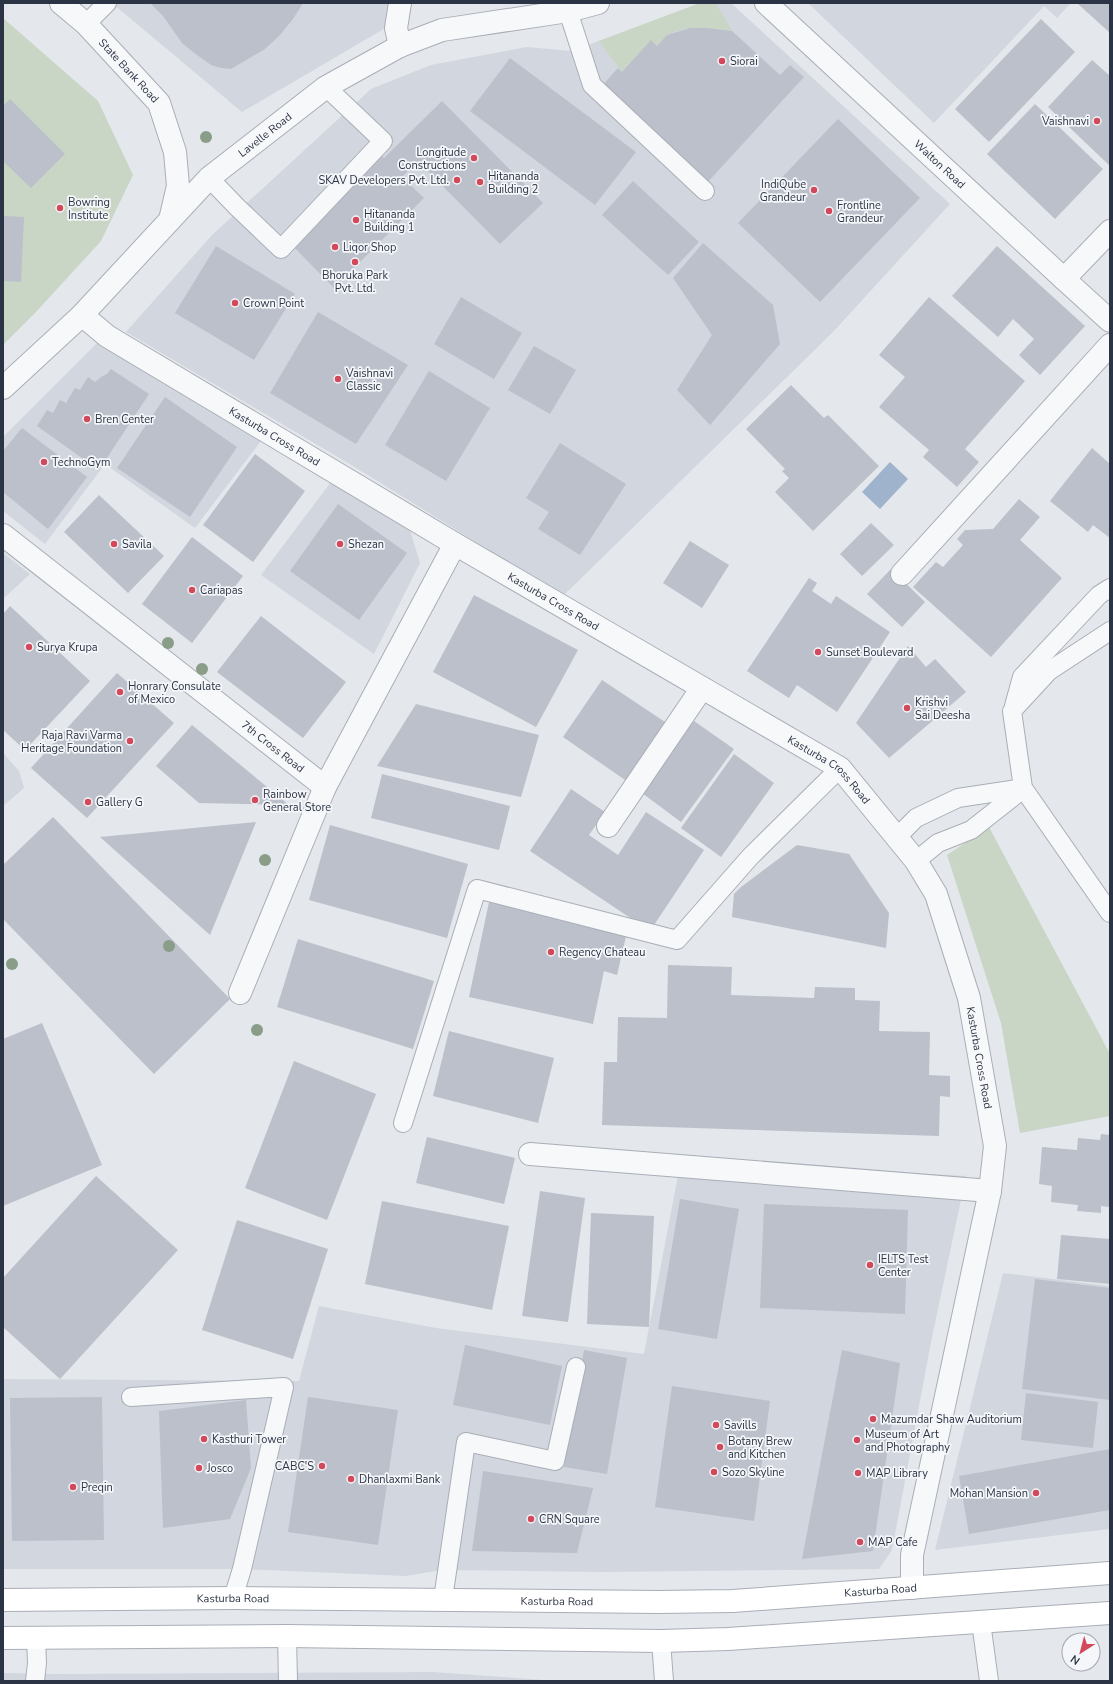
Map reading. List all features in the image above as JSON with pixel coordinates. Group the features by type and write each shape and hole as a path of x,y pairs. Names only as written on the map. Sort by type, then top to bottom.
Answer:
{"main road":[{"name":"Kasturba Road","path":"3,1600 233,1598 658,1602 726,1601 1110,1573"},
{"path":"3,1638 287,1636 661,1641 736,1639 1110,1613"}],"street":[{"name":"State Bank Road","path":"61,3 86,24 159,103 174,152 178,186 169,223"},
{"path":"400,3 396,28 400,46"},
{"name":"Lavelle Road","path":"3,388 82,315 169,223 209,178 326,87 400,46 442,30 568,11 598,3"},
{"name":"Walton Road","path":"766,3 1110,321"},
{"path":"1064,279 1110,231"},
{"name":"Kasturba Cross Road","path":"82,315 106,336 455,544 840,768 916,861 936,894 969,998 995,1146 990,1191 912,1555 912,1588"},
{"path":"902,574 1110,345"},
{"name":"7th Cross Road","path":"3,535 325,787"},
{"path":"240,993 325,787 455,544"},
{"path":"608,826 702,688"},
{"path":"530,1154 990,1191"}],"lane":[{"path":"86,24 107,3"},
{"path":"568,11 592,85 705,191"},
{"path":"209,178 281,249 383,141 326,87"},
{"path":"1110,588 1099,595 1022,677 1012,710 1024,788 1110,913"},
{"path":"1012,710 1049,671 1110,630"},
{"path":"403,1123 477,889 677,940 750,857 840,768"},
{"path":"897,838 916,818 958,798 1024,788"},
{"path":"916,861 938,843 971,830 1024,788"},
{"path":"443,1599 466,1442 556,1461 576,1367"},
{"path":"131,1397 284,1387 242,1569 233,1598"},
{"path":"981,1622 989,1681"},
{"path":"287,1636 288,1681"},
{"path":"35,1681 37,1663 36,1637"},
{"path":"661,1641 664,1681"}],"shaded area":[{"path":"112,3 389,3 387,27 242,112"},
{"path":"700,3 731,3 950,204 833,332 563,596 358,469 126,332 212,235 371,89 431,65 527,47 572,51"},
{"path":"808,3 1071,3 1057,18 1044,6 934,123"},
{"path":"97,343 261,441 195,528 105,464 45,544 3,511 3,437"},
{"path":"331,482 410,530 420,563 374,654 261,575"},
{"path":"3,553 30,574 3,599"},
{"path":"3,753 19,771 24,788 3,806"},
{"path":"681,1160 966,1176 931,1342 892,1550 879,1569 602,1572 441,1570 406,1576 242,1569 3,1569 3,1379 299,1381 319,1306 436,1328 644,1354"},
{"path":"1003,1273 1110,1286 1110,1529 935,1550"},
{"path":"433,1672 558,1681 3,1681 3,1673"}],"green space":[{"path":"700,3 716,3 732,31 708,28 683,29 668,35 657,46 651,40 622,72 599,41"},
{"name":"Bowring Institute","path":"3,18 98,101 133,175 101,241 36,312 3,345"},
{"path":"989,827 1110,1054 1110,1116 1020,1133 1001,1023 947,855"}],"water":[{"path":"890,462 908,479 880,509 862,492"}],"building":[{"path":"150,3 303,3 293,19 280,35 265,49 231,69 211,65 193,52 182,43 163,16"},
{"path":"1077,3 1110,3 1110,33"},
{"path":"1041,19 1075,52 989,142 955,109"},
{"path":"690,28 707,28 732,31 780,75 790,65 804,77 706,184 600,88 618,68 622,72 651,40 657,46 667,35"},
{"path":"510,58 636,152 595,205 470,111"},
{"path":"1092,60 1110,76 1110,166 1048,107"},
{"path":"10,99 65,154 31,188 3,161 3,106"},
{"path":"442,101 543,203 500,244 418,161 402,177 424,198 334,288 289,242 379,153 384,158"},
{"path":"1035,104 1103,169 1055,219 987,154"},
{"name":"Frontline Grandeur","path":"838,119 920,198 820,302 738,223"},
{"path":"633,181 699,242 668,275 602,215"},
{"path":"3,216 24,217 21,282 3,281"},
{"path":"703,243 773,305 780,344 710,425 677,390 712,335 673,278"},
{"name":"Crown Point","path":"216,246 295,294 254,360 175,313"},
{"path":"997,246 1085,326 1040,375 1019,355 1034,339 1013,319 998,337 952,296"},
{"path":"461,297 522,333 494,379 434,344"},
{"path":"929,297 1025,381 965,449 979,462 957,487 923,457 929,450 879,407 905,377 879,355"},
{"name":"Vaishnavi Classic","path":"318,312 408,365 356,444 270,393"},
{"path":"534,346 576,370 550,414 508,390"},
{"name":"Bren Center","path":"111,369 149,394 99,470 37,426 47,410 53,413 60,400 66,403 75,388 80,390 88,377 95,382 107,374"},
{"path":"429,371 490,408 446,481 385,445"},
{"path":"791,385 824,418 828,415 879,466 813,531 775,492 789,478 782,471 785,469 746,429"},
{"path":"165,397 237,447 190,517 117,468"},
{"path":"22,428 87,477 48,529 3,492 3,451"},
{"path":"560,443 626,484 580,555 538,529 549,512 526,498"},
{"path":"1092,448 1110,464 1110,538 1093,525 1088,532 1050,501"},
{"path":"255,454 305,491 253,562 203,525"},
{"name":"Savila","path":"99,495 164,556 128,593 64,532"},
{"path":"1019,499 1040,517 1020,540 1062,578 991,657 913,587 936,562 943,567 963,545 957,539 965,530 993,529"},
{"path":"338,504 407,553 359,620 290,571"},
{"path":"871,523 894,545 862,576 840,554"},
{"name":"Cariapas","path":"192,537 243,576 192,643 142,604"},
{"path":"690,541 729,565 702,608 663,583"},
{"path":"891,569 925,602 902,627 867,594"},
{"name":"Sunset Boulevard","path":"809,578 817,583 812,591 831,604 836,596 890,632 837,712 797,685 789,698 747,671"},
{"path":"474,595 578,650 536,727 433,672"},
{"name":"Surya Krupa","path":"10,606 90,681 25,750 3,730 3,614"},
{"path":"261,616 346,682 303,738 217,672"},
{"name":"Krishvi Sai Deesha","path":"908,646 926,667 935,659 966,692 889,758 856,723"},
{"path":"117,673 174,723 87,818 31,768"},
{"path":"602,680 668,724 628,782 563,737"},
{"path":"416,704 539,735 521,797 377,766"},
{"path":"694,721 734,749 681,822 642,793"},
{"path":"192,725 289,805 199,803 156,766"},
{"path":"734,754 774,783 721,857 681,828"},
{"path":"382,774 510,806 499,850 371,818"},
{"path":"571,789 605,812 589,835 618,855 646,812 704,850 650,931 530,851"},
{"path":"53,817 230,999 154,1074 3,919 3,865"},
{"path":"256,822 210,935 100,837"},
{"path":"330,825 468,864 447,938 309,900"},
{"path":"797,845 849,854 889,913 886,948 732,917 734,894 741,887"},
{"name":"Regency Chateau","path":"489,902 627,932 617,975 604,971 593,1024 469,997"},
{"path":"298,939 434,981 413,1049 277,1007"},
{"path":"668,965 732,967 731,995 814,998 815,987 855,988 855,1000 880,1001 879,1031 930,1032 929,1075 950,1076 950,1097 940,1096 939,1136 602,1125 604,1062 617,1062 618,1017 667,1018"},
{"path":"42,1023 102,1165 3,1206 3,1039"},
{"path":"449,1031 554,1058 538,1123 433,1096"},
{"path":"294,1061 376,1094 327,1220 245,1188"},
{"path":"1101,1134 1110,1135 1110,1207 1101,1206 1101,1213 1077,1211 1078,1205 1051,1202 1052,1186 1039,1184 1042,1147 1077,1150 1078,1138 1100,1140"},
{"path":"427,1137 515,1158 504,1204 416,1183"},
{"path":"96,1176 178,1250 60,1379 3,1327 3,1278"},
{"path":"540,1191 585,1198 568,1322 522,1316"},
{"path":"680,1199 739,1209 717,1339 658,1329"},
{"path":"382,1201 509,1226 492,1310 365,1284"},
{"path":"764,1204 908,1210 905,1314 760,1308"},
{"path":"591,1213 654,1216 649,1327 587,1324"},
{"path":"237,1220 328,1249 293,1359 202,1330"},
{"path":"1061,1235 1110,1239 1110,1284 1057,1279"},
{"path":"1035,1279 1110,1288 1110,1400 1022,1389"},
{"path":"465,1345 562,1366 550,1425 453,1405"},
{"path":"584,1350 627,1358 607,1474 564,1467"},
{"name":"Museum of Art and Photography","path":"842,1350 900,1363 873,1551 802,1559"},
{"path":"672,1386 770,1401 754,1521 655,1507"},
{"path":"1026,1393 1098,1402 1093,1448 1021,1440"},
{"path":"102,1397 104,1540 12,1541 10,1398"},
{"path":"308,1397 398,1410 378,1545 288,1532"},
{"name":"Kasthuri Tower","path":"246,1400 251,1468 230,1519 163,1528 159,1411"},
{"name":"Mohan Mansion","path":"1110,1449 1110,1510 969,1534 959,1476"},
{"name":"CRN Square","path":"483,1471 593,1488 577,1553 472,1551"}],"place":[{"name":"Siorai","path":"722,61"},
{"name":"Vaishnavi","path":"1097,121"},
{"name":"Longitude Constructions","path":"474,158"},
{"name":"SKAV Developers Pvt. Ltd.","path":"457,180"},
{"name":"Hitananda Building 2","path":"480,182"},
{"name":"IndiQube Grandeur","path":"814,190"},
{"name":"Bowring Institute","path":"60,208"},
{"name":"Frontline Grandeur","path":"829,211"},
{"name":"Hitananda Building 1","path":"356,220"},
{"name":"Liqor Shop","path":"335,247"},
{"name":"Bhoruka Park Pvt. Ltd.","path":"355,262"},
{"name":"Crown Point","path":"235,303"},
{"name":"Vaishnavi Classic","path":"338,379"},
{"name":"Bren Center","path":"87,419"},
{"name":"TechnoGym","path":"44,462"},
{"name":"Savila","path":"114,544"},
{"name":"Shezan","path":"340,544"},
{"name":"Cariapas","path":"192,590"},
{"name":"Surya Krupa","path":"29,647"},
{"name":"Sunset Boulevard","path":"818,652"},
{"name":"Honrary Consulate of Mexico","path":"120,692"},
{"name":"Krishvi Sai Deesha","path":"907,708"},
{"name":"Raja Ravi Varma Heritage Foundation","path":"130,741"},
{"name":"Rainbow General Store","path":"255,800"},
{"name":"Gallery G","path":"88,802"},
{"name":"Regency Chateau","path":"551,952"},
{"name":"IELTS Test Center","path":"870,1265"},
{"name":"Mazumdar Shaw Auditorium","path":"873,1419"},
{"name":"Savills","path":"716,1425"},
{"name":"Kasthuri Tower","path":"204,1439"},
{"name":"Museum of Art and Photography","path":"857,1440"},
{"name":"Botany Brew and Kitchen","path":"720,1447"},
{"name":"CABC'S","path":"322,1466"},
{"name":"Josco","path":"199,1468"},
{"name":"Sozo Skyline","path":"714,1472"},
{"name":"MAP Library","path":"858,1473"},
{"name":"Dhanlaxmi Bank","path":"351,1479"},
{"name":"Preqin","path":"73,1487"},
{"name":"Mohan Mansion","path":"1036,1493"},
{"name":"CRN Square","path":"531,1519"},
{"name":"MAP Cafe","path":"860,1542"}]}
